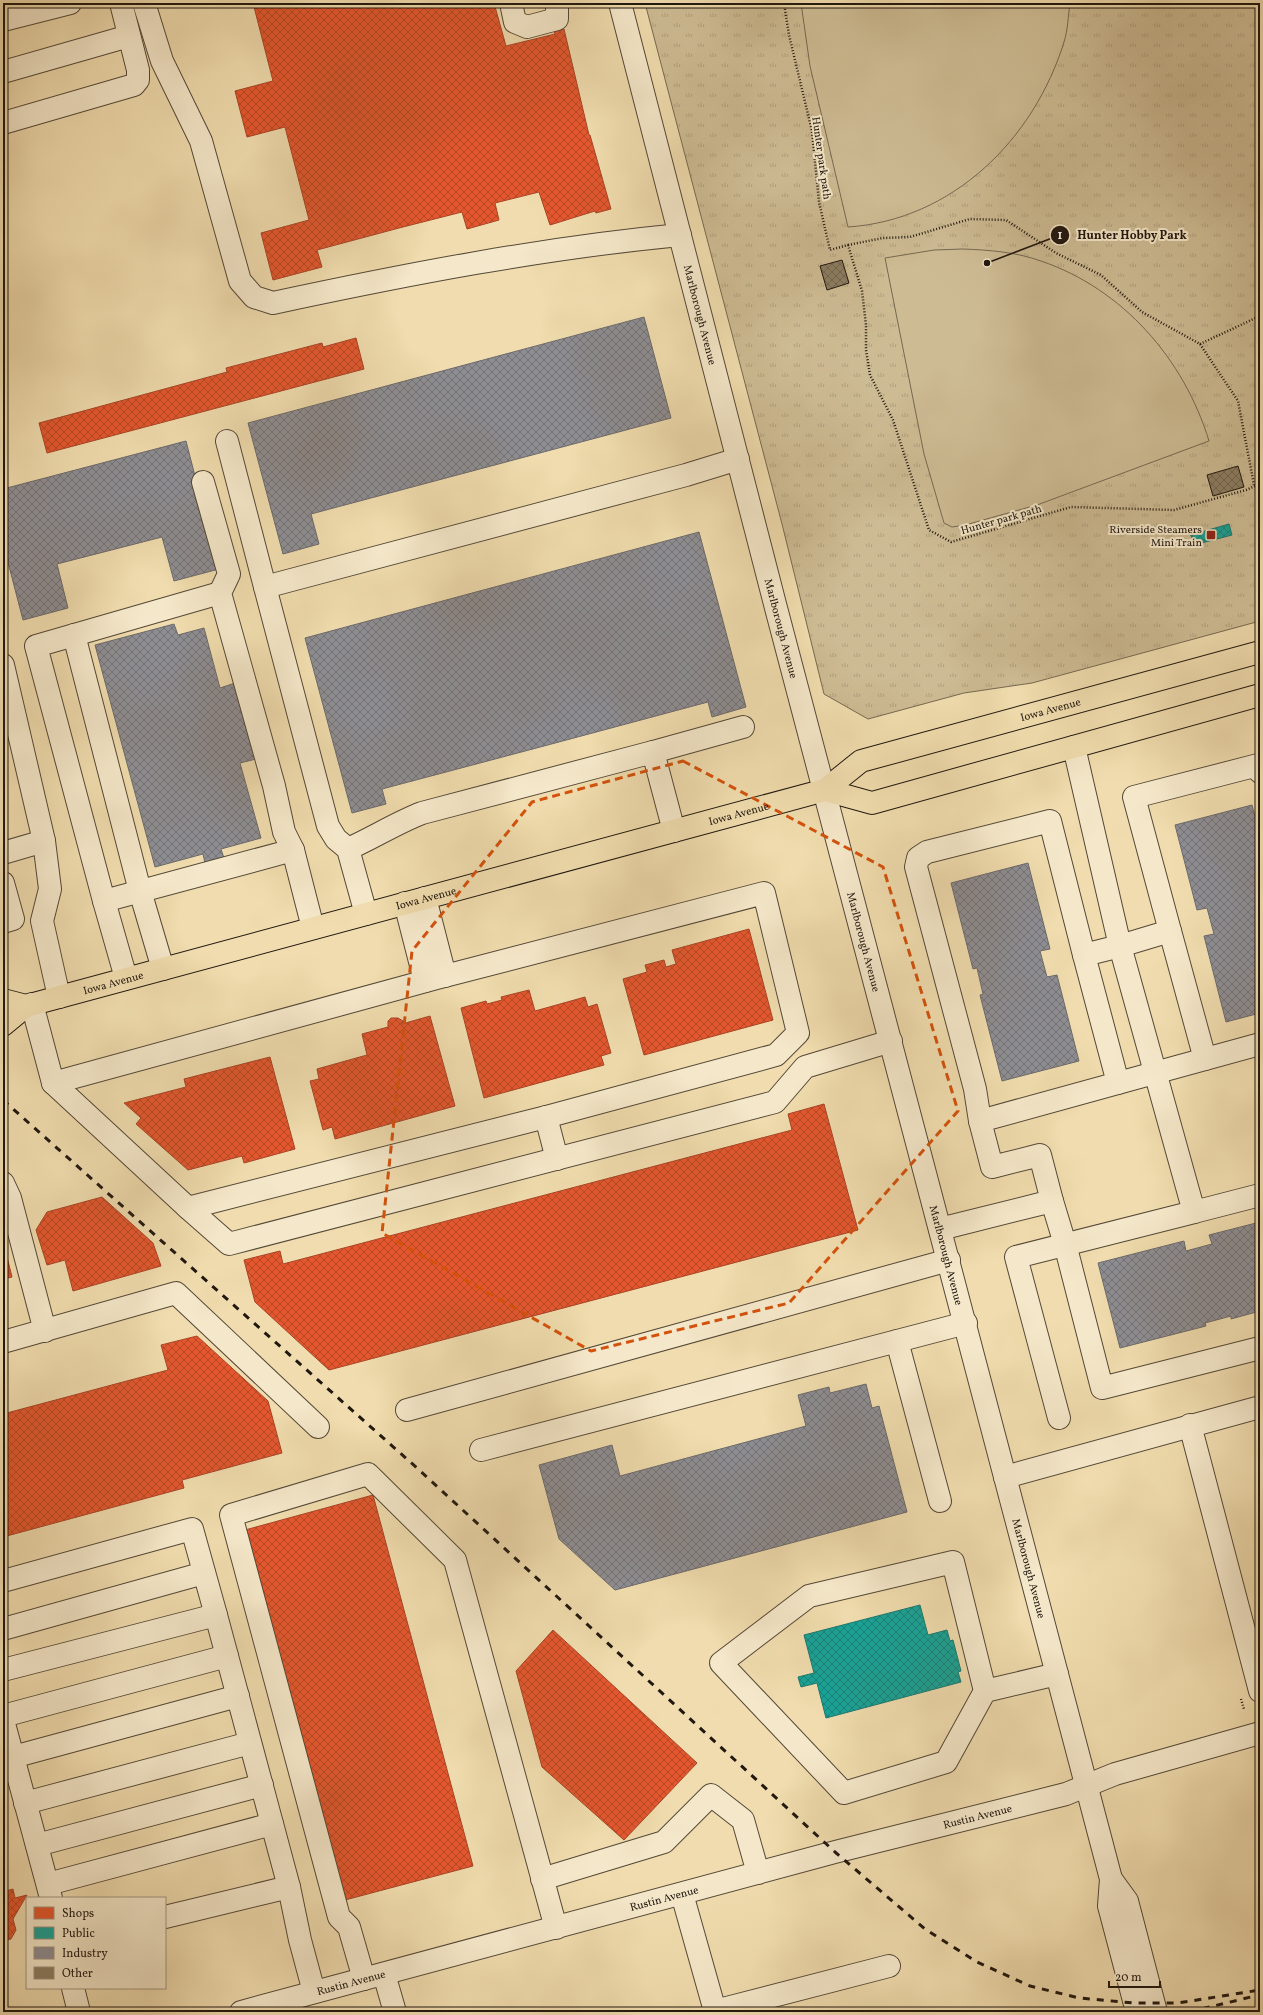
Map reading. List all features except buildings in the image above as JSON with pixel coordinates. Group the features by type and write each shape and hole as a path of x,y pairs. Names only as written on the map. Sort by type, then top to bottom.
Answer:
{"main road":[{"name":"Iowa Avenue","path":"3,1025 29,1005 826,790 861,761 1260,652"},
{"path":"826,790 872,803 1260,695"},
{"name":"Iowa Avenue","path":"3,1000 29,1005"}],"street":[{"path":"3,20 70,3"},
{"path":"3,123 134,85 138,80 138,70 121,3"},
{"path":"144,3 162,61 201,141 240,282 254,297 273,303 479,262 604,242 680,235"},
{"path":"511,3 515,22 527,27 557,19 557,3"},
{"name":"Marlborough Avenue","path":"620,3 738,459 1111,1880 1109,1906 1137,2012"},
{"path":"3,72 129,36"},
{"path":"228,441 328,826 336,839 348,849 366,914"},
{"path":"265,587 686,475 738,459"},
{"path":"203,482 229,574 220,593 274,786 284,832 293,850 313,928"},
{"path":"126,978 36,646 220,593"},
{"path":"74,635 140,891 163,969"},
{"path":"3,665 9,717 44,842 50,889 42,921 59,997"},
{"path":"348,849 422,813 743,727"},
{"path":"1074,747 1120,946 1194,1212"},
{"path":"653,752 674,831"},
{"path":"1205,1059 1134,797 1258,765 1260,772"},
{"path":"1118,1083 1050,821 927,852 918,858 916,867 975,1089 980,1121 992,1167 1040,1155 1065,1244 1102,1388 1260,1348"},
{"path":"3,853 44,842"},
{"path":"104,901 293,850"},
{"path":"3,883 13,919 3,922"},
{"path":"53,1083 435,978 764,893 805,1067"},
{"path":"415,901 435,978"},
{"path":"1084,955 1170,931"},
{"path":"29,1005 53,1083 229,1244 775,1102 805,1067 891,1041"},
{"path":"188,1208 546,1117 776,1055 798,1034"},
{"path":"980,1121 1260,1044"},
{"path":"546,1117 557,1159"},
{"path":"3,1183 10,1198 45,1330"},
{"path":"1059,1418 1016,1257 1260,1195"},
{"path":"940,1229 1052,1201"},
{"path":"407,1410 949,1260"},
{"path":"3,1342 176,1293 318,1427"},
{"path":"481,1450 966,1323"},
{"path":"897,1341 940,1501"},
{"path":"1006,1477 1190,1425 1260,1407"},
{"path":"1190,1425 1260,1691"},
{"path":"395,2012 374,1977 349,1927 339,1917 231,1515 368,1474 455,1560 556,1928"},
{"path":"3,1581 192,1529 289,1887 300,1940 314,1992"},
{"path":"985,1691 953,1562 809,1596 722,1663 844,1793 946,1762 985,1691 1057,1674"},
{"path":"3,1629 204,1573"},
{"path":"3,1670 216,1615"},
{"path":"3,1716 227,1656"},
{"path":"13,1757 238,1696"},
{"path":"3,1720 49,1891 272,1824"},
{"name":"Rustin Avenue","path":"241,2012 758,1873 1044,1799 1086,1786 1115,1774 1260,1733"},
{"path":"26,1803 250,1743"},
{"path":"37,1845 262,1785"},
{"path":"542,1879 664,1842 711,1795 743,1820 758,1873"},
{"name":"Marlborough Avenue","path":"1111,1880 1127,1901 1156,2012"},
{"path":"166,1917 289,1887"},
{"path":"682,1894 714,2012 889,1966"},
{"path":"73,1989 79,2012"}],"path":[{"name":"Hunter park path","path":"784,3 789,36 812,131 820,202 830,250 883,238 910,237 970,219 1006,220 1056,253 1101,275 1142,312 1200,344 1238,401 1254,485"},
{"path":"1255,3 1260,7"},
{"name":"Hunter park path","path":"848,245 862,291 866,325 866,350 870,375 893,420 929,530 951,542 1071,507 1174,510 1246,490 1254,485 1260,484"},
{"path":"1200,344 1260,316"}],"highlighted area":[{"path":"683,761 883,867 958,1111 789,1303 591,1351 382,1233 412,951 532,802"}],"green space":[{"path":"645,3 1260,3 1260,621 1032,683 964,693 868,719 824,694 782,524"},
{"path":"801,3 1070,3 1064,42 1050,78 1032,111 1010,141 984,168 955,191 922,209 886,221 848,227 810,66"},
{"path":"963,249 1022,255 1041,261 1071,273 1098,289 1124,309 1146,331 1166,355 1184,382 1198,411 1209,441 1037,505 965,525 952,527 944,523 924,454 885,258 934,250"}],"railway":[{"path":"3,1100 417,1468 835,1852 925,1929 977,1962 1030,1986 1079,1998 1134,2003 1178,2003 1260,1990"},
{"path":"1189,2012 1259,1995"}],"place":[{"name":"Hunter Hobby Park","path":"987,263"},
{"name":"Riverside Steamers Mini Train","path":"1211,535"}]}
